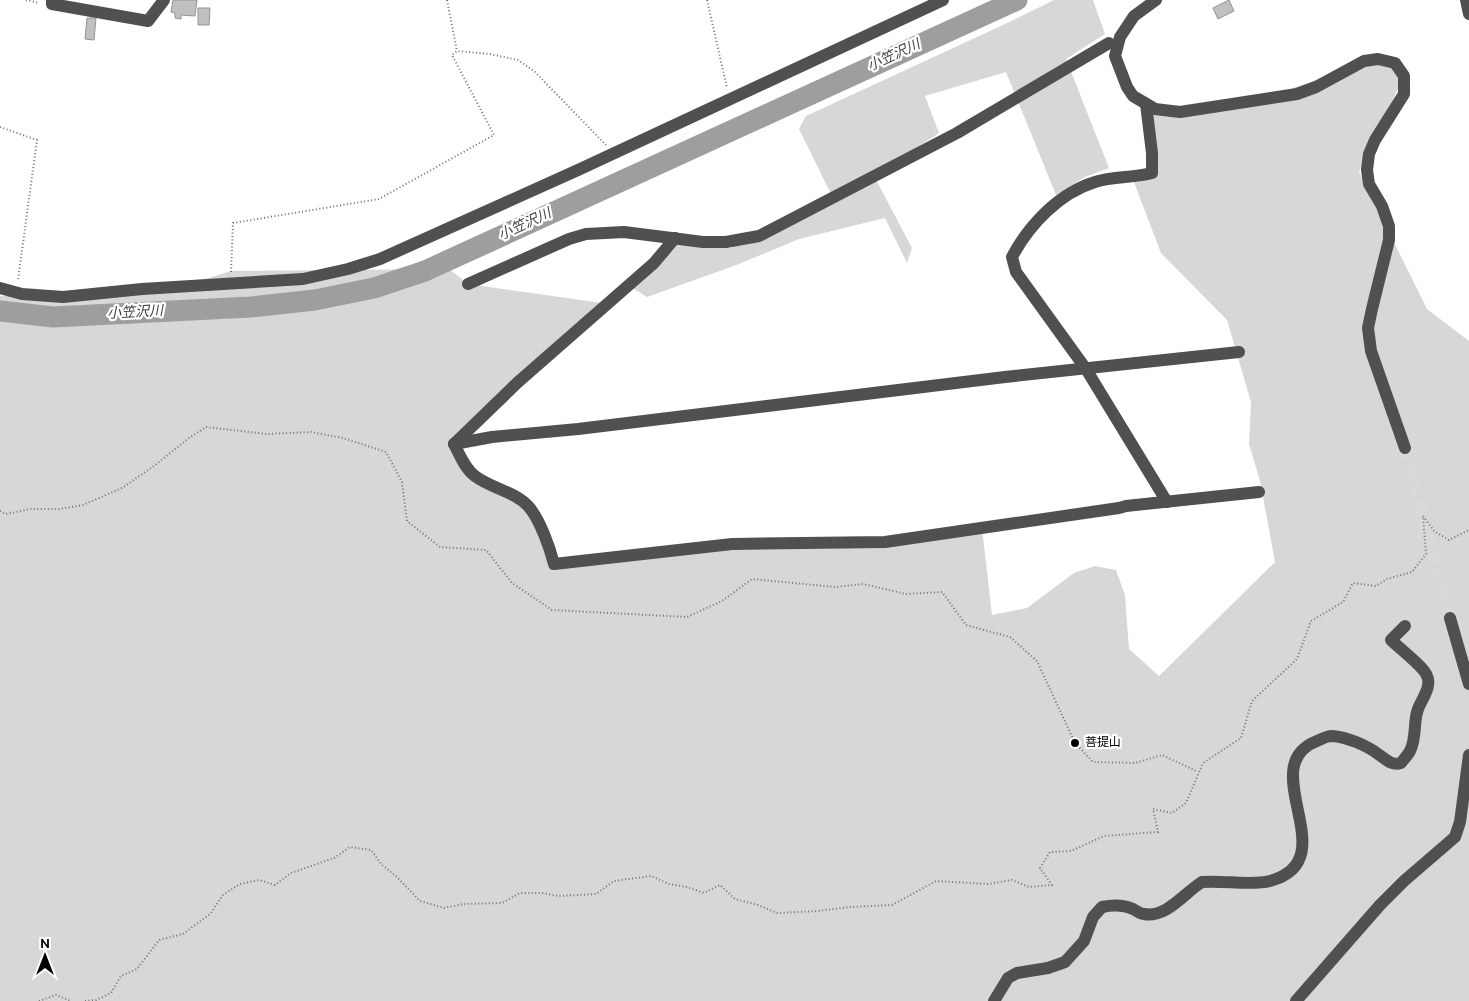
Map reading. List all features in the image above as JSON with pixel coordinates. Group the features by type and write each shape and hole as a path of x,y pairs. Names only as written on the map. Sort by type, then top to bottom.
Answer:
{"street":[{"path":"52,0 52,4 148,22 164,0"},
{"path":"0,288 17,293 63,297 230,282 303,279 348,269 380,259 944,0"},
{"path":"1156,0 1134,16 1120,37 1115,56 1127,87 1133,96 1155,109 1180,112 1298,94 1316,87 1364,61 1378,59 1396,63 1404,76 1404,94 1374,140 1369,154 1367,170 1369,184 1382,206 1389,226 1389,240 1368,328 1370,351 1405,448"},
{"path":"1466,0 1469,14"},
{"path":"468,284 569,239 586,234 624,232 703,242 726,242 759,236 957,132 1108,43"},
{"path":"1146,104 1152,153 1152,173 1096,182 1078,189 1062,199 1037,221 1018,244 1012,257 1016,272 1086,369 1166,502"},
{"path":"454,444 517,383 654,263 675,238"},
{"path":"454,444 492,437 578,429 1005,377 1239,352"},
{"path":"454,444 467,468 476,477 516,496 529,507 551,549 554,564 732,544 885,542 1126,506 1259,492"},
{"path":"1450,618 1469,684"},
{"path":"994,1001 1008,978 1017,973 1048,968 1065,962 1084,941 1093,917 1102,907 1132,908 1143,914 1154,914 1173,904 1202,882 1268,881 1280,877 1293,869 1301,858 1303,843 1293,787 1293,767 1297,755 1304,748 1331,736 1357,742 1396,765 1401,763 1410,751 1416,732 1417,710 1428,686 1428,676 1422,668 1391,640 1405,626"},
{"path":"1296,1001 1392,893 1455,837 1460,822 1469,756"}],"path":[{"path":"447,0 457,51"},
{"path":"707,0 729,100"},
{"path":"457,51 490,54 518,60 534,71 614,153"},
{"path":"230,282 233,223 379,199 494,135 452,56 457,51"},
{"path":"0,127 37,140 17,293"},
{"path":"0,511 6,514 31,509 59,509 83,505 122,488 206,427 267,434 311,432 343,438 386,452 402,482 407,521 440,547 486,550 512,583 552,610 687,617 722,601 752,580 835,587 863,584 906,594 942,592 966,625 1010,637 1037,661 1075,743 1093,762 1136,763 1162,755 1196,771"},
{"path":"85,1001 96,1000 111,993 121,976 137,969 159,940 183,934 210,914 223,895 240,884 259,880 275,885 291,873 334,858 350,846 370,850 382,865 397,877 420,901 444,908 463,904 502,903 520,893 542,893 558,896 596,894 614,881 651,876 669,884 704,893 720,885 735,899 758,905 777,913 892,905 936,881 988,884 1012,880 1029,887 1052,885 1040,868 1050,852 1072,851 1104,836 1158,832 1153,809 1172,813 1186,803 1203,763 1241,738 1252,701 1297,659 1311,621 1343,602 1353,584 1376,586 1388,579 1412,572 1426,554 1423,516 1434,531 1450,540 1469,530"},
{"path":"39,1001 56,995 71,1001"}],"shaded area":[{"path":"1054,0 1093,0 1105,34 1066,59 1109,168 1085,177 1056,195 1006,72 925,96 939,133 874,176 912,248 907,263 885,218 799,239 739,264 647,297 628,285 672,242 731,248 833,198 799,129 806,116"},
{"path":"1378,59 1404,76 1359,172 1427,309 1469,341 1469,1001 0,1001 0,296 51,296 205,279 231,271 449,269 468,284 602,303 455,444 474,475 529,507 554,564 732,544 885,542 982,528 992,615 1027,608 1074,573 1095,566 1116,570 1125,595 1129,649 1159,676 1275,562 1260,481 1249,444 1251,402 1227,320 1161,253 1132,177 1152,173 1147,109 1258,100"}],"building":[{"path":"173,0 197,0 195,16 181,15 181,19 175,18 175,13 171,12"},
{"path":"1229,0 1234,11 1218,19 1213,8"},
{"path":"198,8 210,8 209,25 198,25"},
{"path":"87,18 96,18 94,40 85,39"}],"waterway":[{"name":"小笠沢川","path":"0,311 53,317 251,307 315,300 374,288 425,271 1017,0"}],"tunnel":[{"path":"1405,448 1450,618"}],"place":[{"name":"菩提山","path":"1075,743"}]}
